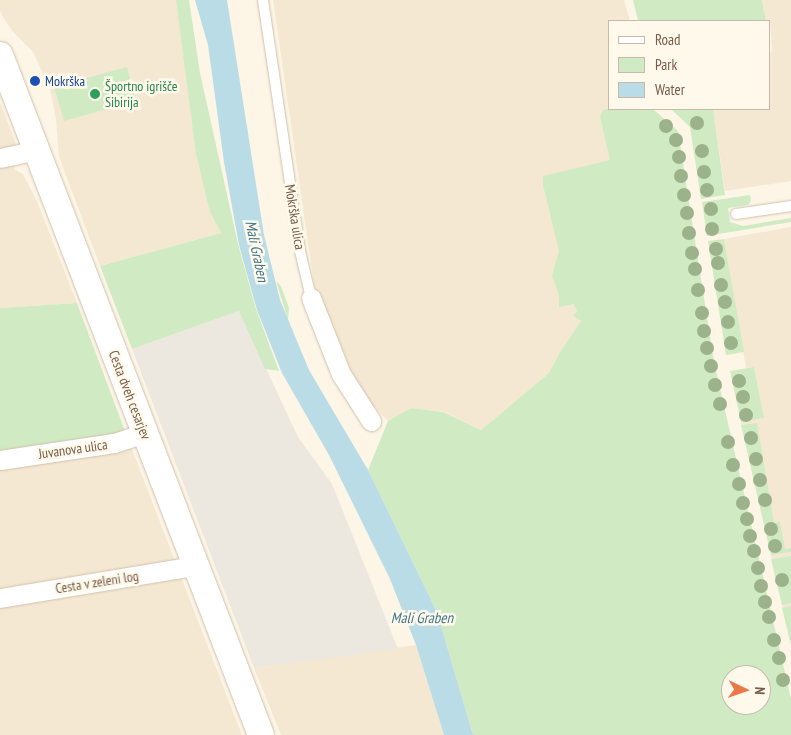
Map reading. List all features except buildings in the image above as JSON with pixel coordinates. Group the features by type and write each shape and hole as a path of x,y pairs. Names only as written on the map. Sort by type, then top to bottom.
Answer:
{"street":[{"name":"Cesta dveh cesarjev","path":"0,56 6,84 38,150 194,566 260,735"},
{"path":"0,158 38,150"},
{"name":"Mokrška ulica","path":"310,298 341,374 371,421"},
{"name":"Juvanova ulica","path":"0,460 114,443 144,433"},
{"name":"Cesta v zeleni log","path":"0,598 194,566"}],"lane":[{"name":"Mokrška ulica","path":"263,0 300,251 310,298"},
{"path":"736,214 791,206"}],"shaded area":[{"path":"0,0 176,0 210,212 221,233 100,266 59,157 56,119 50,89 33,52 13,32 3,17 0,10"},
{"path":"273,0 624,0 630,20 608,20 608,109 603,110 610,160 577,311 581,321 560,352 549,373 481,430 444,412 411,408 388,421 350,381 314,284"},
{"path":"762,0 791,0 791,181 725,191 713,110 771,110 771,20 766,20"},
{"path":"0,102 18,149 14,169 23,174 37,201 77,303 0,308"},
{"path":"791,227 791,645 741,422 763,418 754,367 746,368 724,239"},
{"path":"239,311 298,437 332,484 398,649 254,668 132,349"},
{"path":"125,431 242,735 0,735 0,453"},
{"path":"416,645 444,735 281,735 254,668"}],"green space":[{"path":"176,0 189,0 200,73 238,244 256,309 279,371 265,369 239,311 132,349 100,266 221,233 210,212 196,154"},
{"path":"633,0 762,0 766,20 638,20"},
{"name":"Športno igrišče Sibirija","path":"127,67 136,101 64,121 54,87"},
{"path":"603,110 654,110 678,131 714,362 791,699 791,735 473,735 437,612 368,470 388,421 411,408 443,412 481,430 549,373 560,352 581,321 573,316 577,311 574,304 559,307 559,295 552,276 559,251 543,185 543,176 610,160 600,117"},
{"path":"672,110 713,110 725,195 701,199 690,127"},
{"path":"750,195 751,201 748,205 728,208 730,222 743,226 791,218 791,222 707,236 702,202"},
{"path":"724,239 744,352 726,355 708,241"},
{"path":"276,281 281,286 289,308 288,320"},
{"path":"77,303 125,431 0,453 0,308"},
{"path":"754,367 764,418 741,422 730,371"},
{"path":"757,423 774,523 780,522 785,549 791,548 791,552 771,555 741,425"},
{"path":"791,556 791,603 782,605 771,559"},
{"path":"791,606 791,645 782,608"}],"water":[{"name":"Mali Graben","path":"195,0 227,0 264,235 280,300 309,370 368,470 437,612 473,735 444,735 416,645 390,579 329,455 282,373 257,310 239,245 224,162 208,45"}],"place":[{"name":"Mokrška","path":"35,81"},
{"name":"Športno igrišče Sibirija","path":"95,94"}]}
